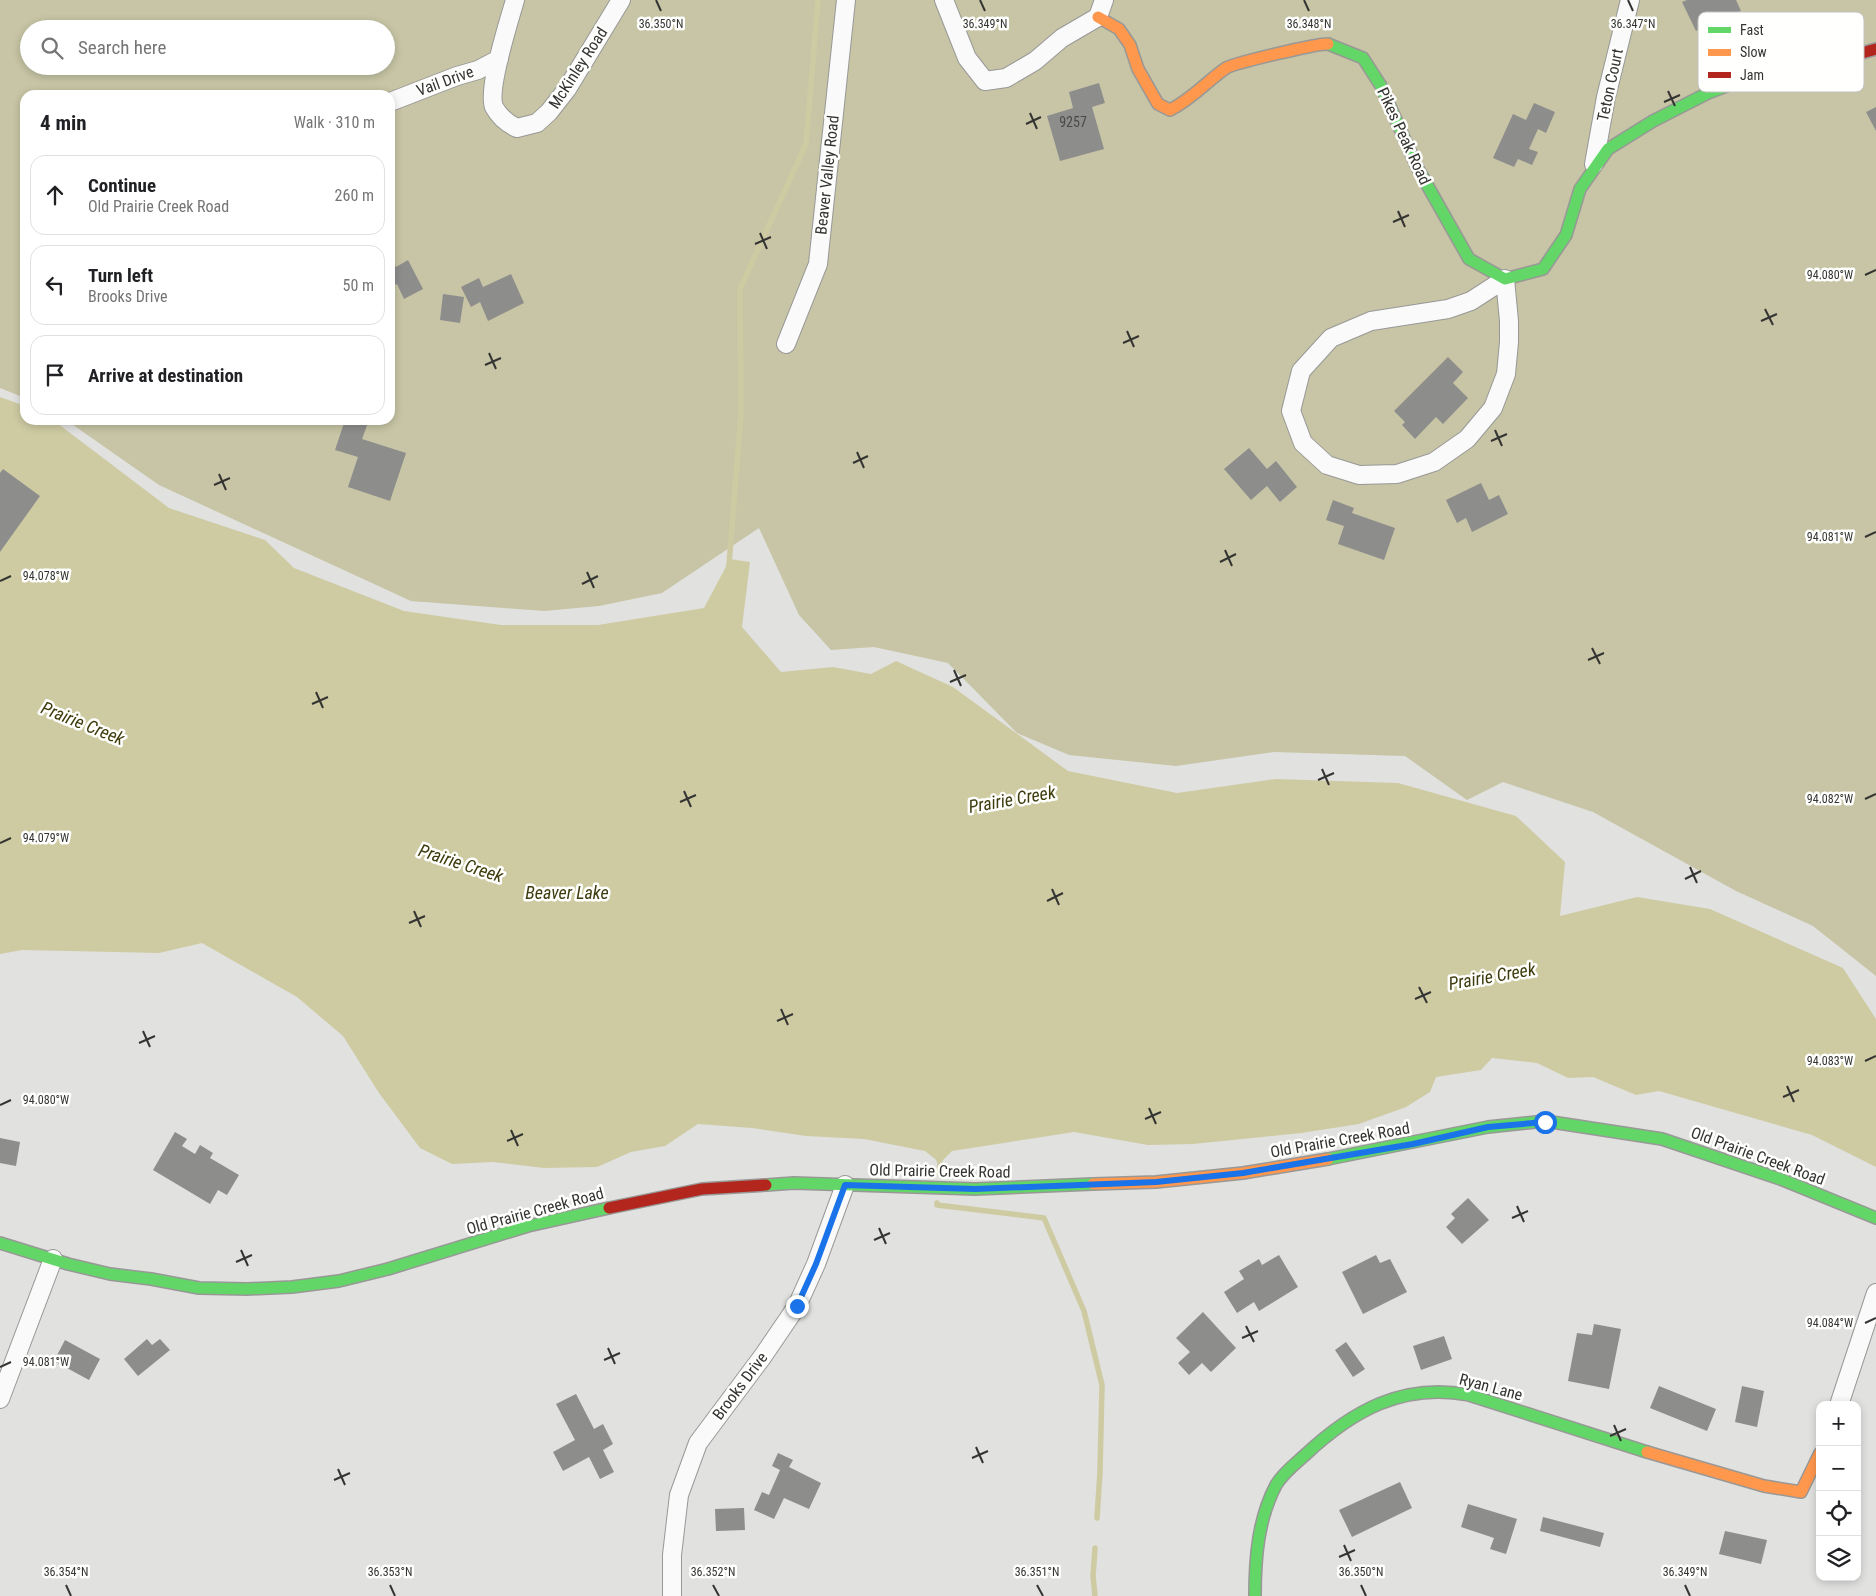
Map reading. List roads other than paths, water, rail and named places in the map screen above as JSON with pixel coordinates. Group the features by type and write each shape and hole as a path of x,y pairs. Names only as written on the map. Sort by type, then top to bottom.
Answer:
{"street":[{"path":"499,59 515,0"},
{"name":"McKinley Road","path":"499,59 494,77 494,106 507,123 516,128 537,123 549,112 567,89 622,0"},
{"name":"Beaver Valley Road","path":"786,344 818,264 846,0"},
{"path":"944,0 967,58 985,82 1006,78 1035,61 1062,38 1098,17 1104,0"},
{"name":"Teton Court","path":"1594,170 1606,97 1630,0"},
{"name":"Pikes Peak Road","path":"1098,17 1119,29 1130,45 1138,69 1158,104 1170,110 1186,102 1228,67 1326,43 1363,58 1381,86 1417,167 1469,259 1506,279"},
{"name":"Vail Drive","path":"395,100 457,76 478,70 499,59"},
{"path":"1506,279 1509,328 1506,374 1493,408 1467,439 1434,462 1397,474 1359,475 1327,465 1303,443 1291,410 1301,371 1331,338 1371,321 1448,309 1471,301 1506,279 1543,269 1566,235 1580,189 1608,149 1653,121 1711,92"},
{"name":"Old Prairie Creek Road","path":"0,1243 110,1274 199,1288 247,1289 292,1287 339,1280 388,1269 528,1226 702,1189 794,1183 975,1189 1156,1182 1243,1173 1413,1144 1488,1127 1545,1122 1662,1139 1782,1180 1876,1218"},
{"name":"Brooks Drive","path":"672,1596 672,1555 679,1496 698,1443 763,1356 797,1306 816,1264 845,1185"},
{"path":"0,1399 53,1259"},
{"path":"1840,1401 1876,1293"},
{"name":"Ryan Lane","path":"1255,1596 1256,1544 1276,1484 1321,1440 1347,1420 1377,1405 1409,1394 1440,1391 1469,1395 1549,1422 1764,1486 1801,1492 1816,1462"}],"water":[{"name":"Beaver Lake","path":"0,397 20,404 20,425 60,425 169,508 265,540 294,568 404,611 501,625 598,625 704,608 730,559 750,562 742,627 781,672 833,667 871,674 896,661 953,687 1068,771 1177,793 1276,779 1398,783 1516,816 1565,862 1560,916 1637,897 1710,909 1843,968 1876,1019 1876,1167 1812,1135 1659,1091 1636,1095 1593,1077 1568,1078 1537,1063 1492,1058 1481,1070 1436,1077 1430,1092 1406,1107 1359,1124 1301,1133 1193,1144 1148,1145 1074,1132 952,1151 940,1163 925,1151 864,1139 806,1136 752,1128 698,1124 665,1146 631,1152 597,1167 544,1168 492,1162 452,1164 420,1148 379,1093 343,1036 297,997 202,943 159,953 22,950 0,954"}],"waterway":[{"path":"729,565 741,413 740,289 806,144 818,0"},
{"path":"938,1156 940,1163 939,1174"},
{"path":"937,1203 937,1205 1044,1218 1084,1311 1102,1385 1097,1518"},
{"path":"1095,1548 1093,1576 1095,1596"}],"water label":[{"name":"Prairie Creek","path":"83,723"},
{"name":"Prairie Creek","path":"1012,799"},
{"name":"Prairie Creek","path":"461,863"},
{"name":"Prairie Creek","path":"1492,976"}]}
